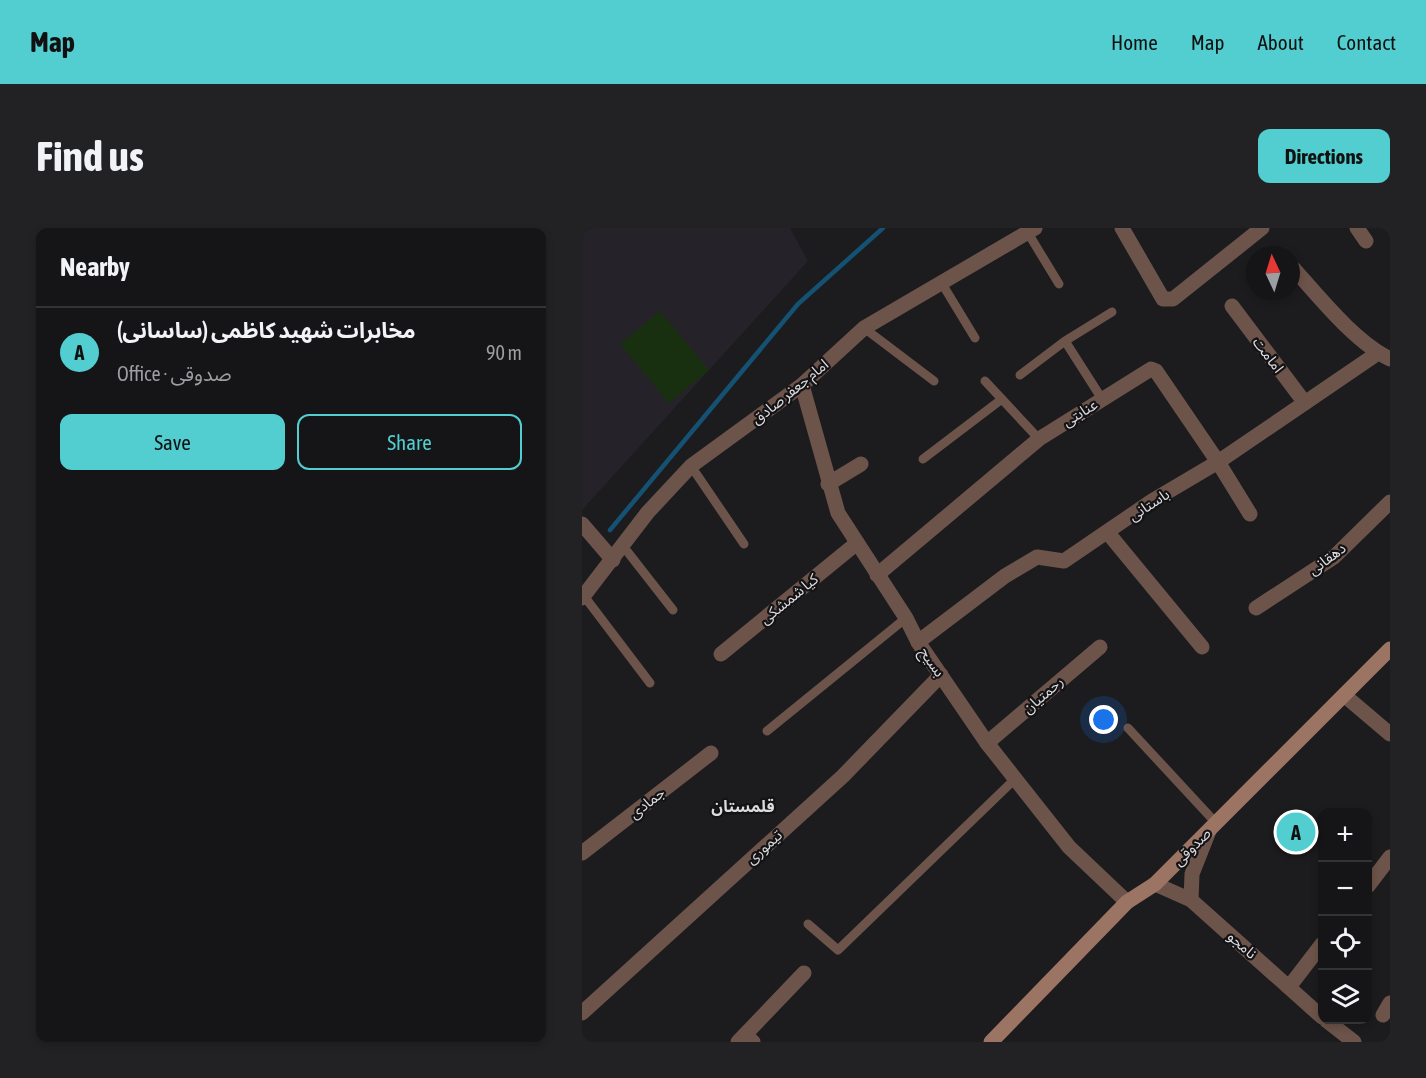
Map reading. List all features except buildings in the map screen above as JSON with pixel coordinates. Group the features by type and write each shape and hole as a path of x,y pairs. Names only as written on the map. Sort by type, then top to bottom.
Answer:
{"main road":[{"name":"صدوقی","path":"991,1042 1127,902 1155,884 1390,649"}],"street":[{"path":"1122,228 1163,299 1167,300 1173,299 1262,228"},
{"path":"1357,228 1366,241"},
{"name":"امام جعفر صادق","path":"583,597 648,512 691,466 802,385 864,328 1031,230"},
{"path":"1300,276 1340,319 1384,356"},
{"name":"امامت","path":"1232,306 1305,403"},
{"name":"باستانی","path":"918,642 1005,576 1037,557 1064,561 1152,501 1218,462 1305,403 1384,356"},
{"name":"عنایتی","path":"877,575 1039,439 1146,370 1151,369 1156,371 1218,462 1250,514"},
{"name":"بسیح","path":"802,385 838,513 906,618 918,642 987,743 1069,847 1127,902"},
{"path":"828,484 861,464"},
{"name":"دهقانی","path":"1256,608 1334,557 1390,502"},
{"path":"582,524 613,560"},
{"path":"1108,533 1202,647"},
{"name":"کیا شمشکی","path":"721,654 857,543"},
{"name":"رحمتیان","path":"987,743 1100,647"},
{"name":"تیموری","path":"582,1013 843,776 941,675"},
{"path":"1344,695 1390,734"},
{"name":"جمادی","path":"582,853 711,753"},
{"path":"1191,900 1192,874 1213,826"},
{"path":"1372,881 1390,857"},
{"name":"نامجو","path":"1155,884 1191,900 1318,1013"},
{"path":"1289,987 1318,950"},
{"path":"746,1040 804,973"},
{"path":"1331,1024 1354,1042"}],"lane":[{"path":"1031,230 1059,284"},
{"path":"941,282 975,338"},
{"path":"1020,375 1065,341 1112,312"},
{"path":"864,328 934,381"},
{"path":"1065,341 1102,399"},
{"path":"985,381 1039,439"},
{"path":"923,459 1002,399"},
{"path":"691,466 744,544"},
{"path":"623,546 673,610"},
{"path":"583,597 650,683"},
{"path":"767,731 906,618"},
{"path":"1128,728 1213,826"},
{"path":"808,924 838,950 1015,779"}],"shaded area":[{"path":"582,228 790,228 808,261 582,510"}],"green space":[{"path":"660,311 709,370 669,403 620,344"}],"waterway":[{"path":"610,530 798,304 883,228"}],"place":[{"name":"مخابرات شهید کاظمی (ساسانی)","path":"1296,832"}],"district":[{"name":"قلمستان","path":"743,806"}]}
